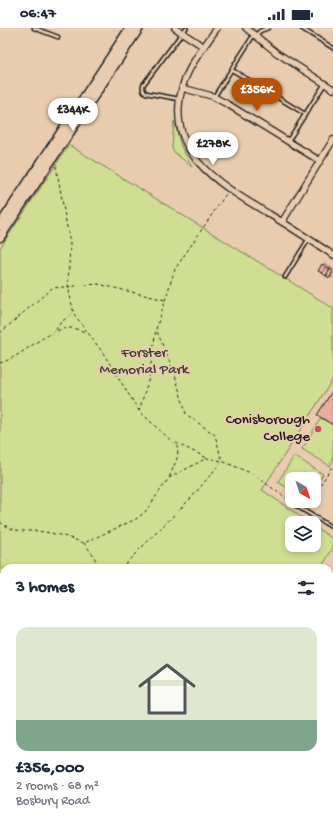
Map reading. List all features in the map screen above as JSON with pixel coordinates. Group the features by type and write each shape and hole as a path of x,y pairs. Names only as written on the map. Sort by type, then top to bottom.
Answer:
{"street":[{"path":"0,237 4,222 130,28"},
{"path":"4,222 139,28"},
{"path":"175,28 185,31 204,47"},
{"path":"217,28 192,65 182,88 180,99 180,124 190,151 209,175 229,190 333,255"},
{"path":"246,28 254,36 333,90"},
{"path":"182,88 214,97 320,161"},
{"path":"282,222 333,140"}],"lane":[{"path":"34,28 58,37"},
{"path":"214,97 254,36 260,31 268,28"},
{"path":"301,28 333,48"},
{"path":"180,99 146,93 143,90 143,85 185,31"},
{"path":"232,70 305,114"},
{"path":"288,142 325,84"},
{"path":"285,277 309,239"},
{"path":"299,508 333,528"}],"path":[{"path":"56,162 70,244 68,286 73,313 102,353 139,411 175,442 207,458 222,461 253,474 285,498"},
{"path":"139,411 149,378 156,329 175,269 229,190"},
{"path":"0,333 52,288 98,284 166,300"},
{"path":"0,363 32,346 56,330 61,322 73,313"},
{"path":"56,330 72,328 86,332"},
{"path":"156,329 174,374 186,414 215,435 222,461"},
{"path":"84,542 136,519 144,512 169,478 178,456 175,442"},
{"path":"169,478 207,458"},
{"path":"124,564 192,496 222,461"},
{"path":"321,484 333,465"},
{"path":"0,522 11,530 60,535 84,542 94,556 97,564"}],"green space":[{"path":"174,121 181,146 192,167 174,152 172,148"},
{"name":"Forster Memorial Park","path":"69,145 333,308 333,379 262,490 285,506 285,508 288,508 300,516 285,516 285,552 321,552 321,531 333,539 333,548 323,564 0,564 0,248"},
{"path":"321,418 333,425 333,460 330,466 302,449"},
{"path":"294,456 320,472 285,472 285,486 278,482"}],"building":[{"path":"322,264 326,266 322,273 318,271"},
{"path":"326,267 330,269 326,276 322,273"},
{"path":"330,269 333,271 330,278 326,276"},
{"path":"333,390 333,425 317,415"}],"place":[{"name":"Conisborough College","path":"318,429"}]}
